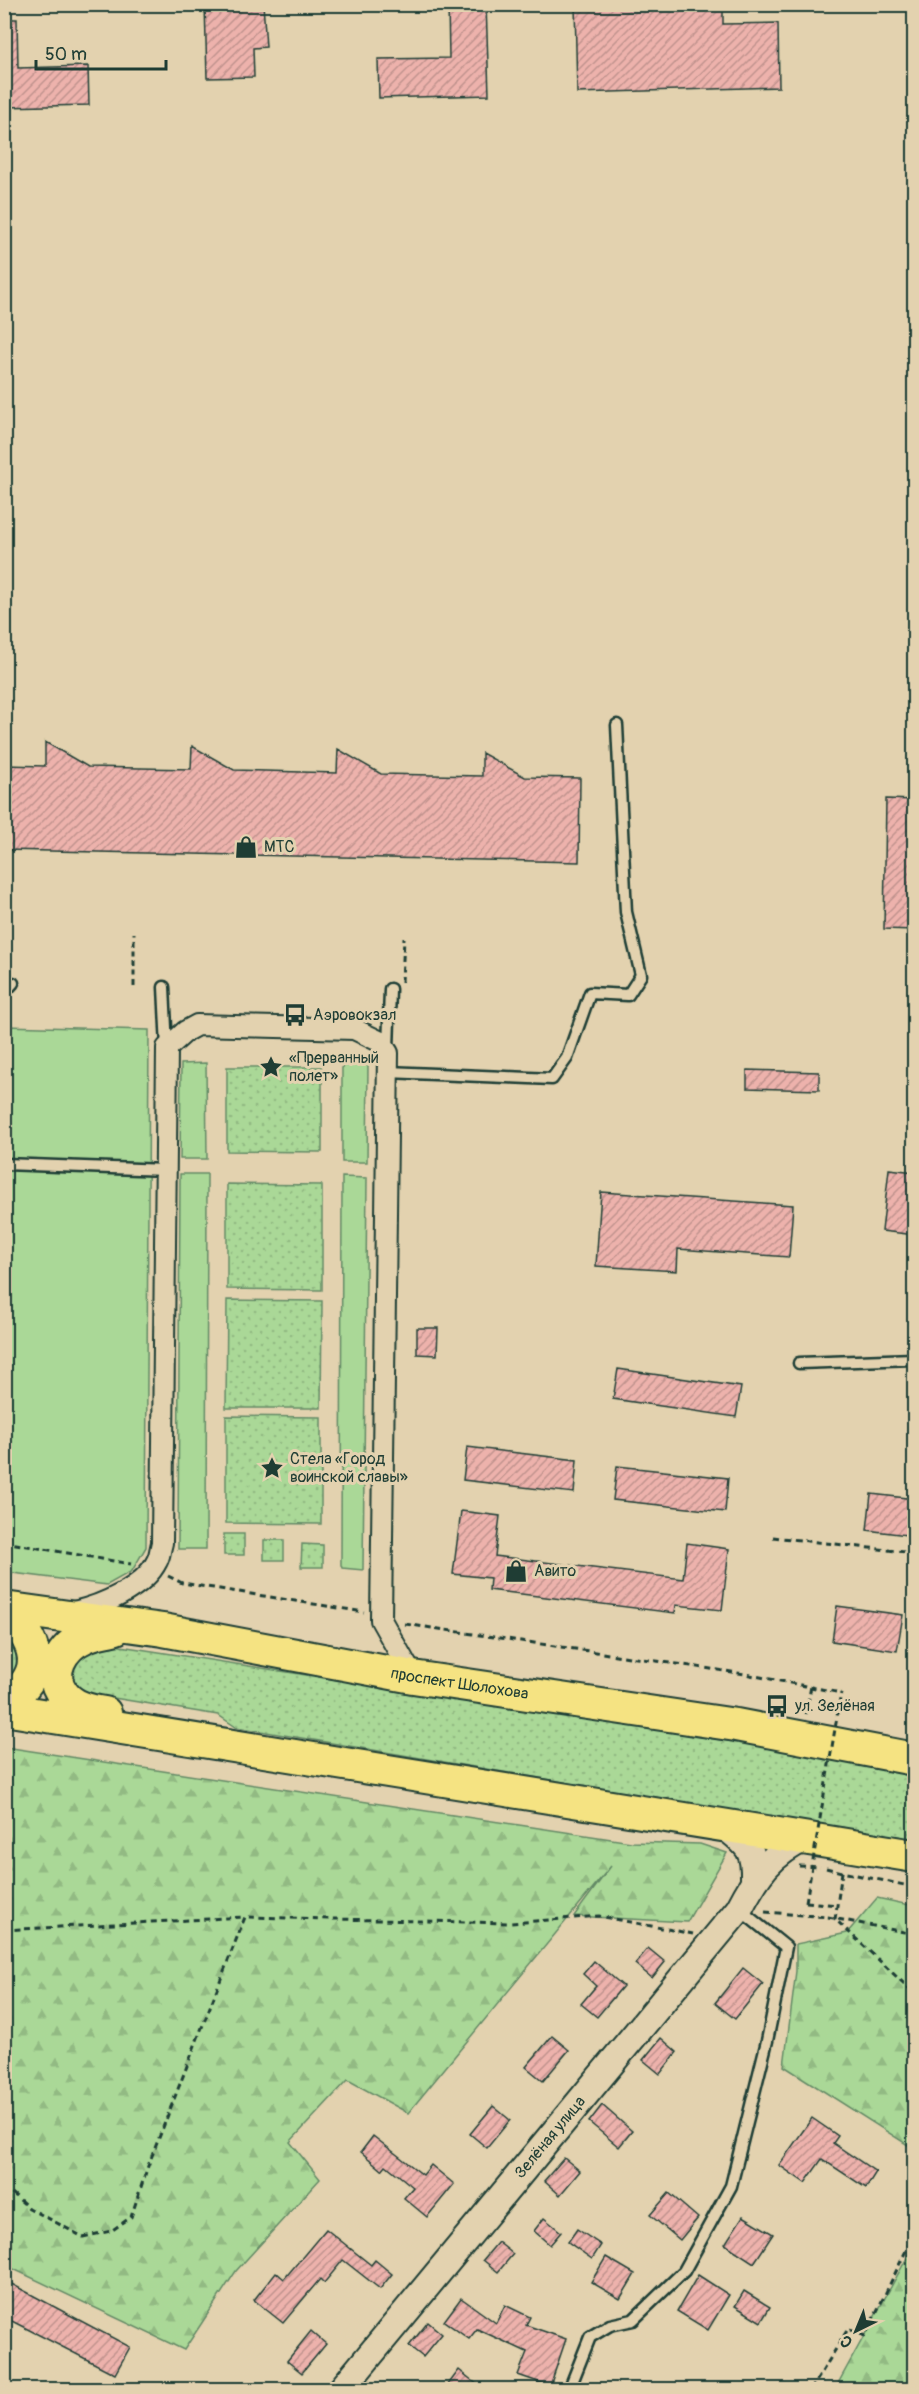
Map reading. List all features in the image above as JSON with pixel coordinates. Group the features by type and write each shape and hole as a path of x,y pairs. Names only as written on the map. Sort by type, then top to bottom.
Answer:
{"main road":[{"name":"проспект Шолохова","path":"5,1608 163,1630 413,1677 736,1725 915,1760"},
{"path":"4,1703 17,1695 29,1680 35,1664 32,1644 23,1628 5,1608"},
{"path":"123,1626 83,1637 63,1652 55,1670 62,1694 84,1710 144,1721 160,1734"},
{"path":"4,1709 915,1856"},
{"path":"870,1751 915,1734"}],"street":[{"path":"53,1616 91,1608 129,1588 153,1568 158,1560 162,1543 167,1048 186,1031 197,1025 343,1028 368,1034 381,1042 388,1063 381,1620 413,1677"},
{"path":"722,1824 750,1848 755,1858 754,1879"},
{"name":"Зелёная улица","path":"341,2390 739,1909 754,1879 785,1847 806,1838"}],"lane":[{"path":"396,989 388,1063 552,1079 567,1058 590,993 628,994 641,975 626,912 617,725"},
{"path":"4,993 13,983"},
{"path":"164,987 167,1048"},
{"path":"4,1164 165,1170"},
{"path":"799,1364 915,1359"},
{"path":"569,2390 590,2337 610,2325 633,2320 684,2271 730,2186 767,2041 786,1947 739,1909"}],"path":[{"path":"134,933 134,987"},
{"path":"396,989 404,938"},
{"path":"773,1538 915,1553"},
{"path":"4,1542 153,1568 182,1583 358,1609 381,1620 745,1674 841,1693 806,1902 837,1905"},
{"path":"835,1919 842,1872 915,1887"},
{"path":"739,1909 835,1919 915,1934"},
{"path":"4,1930 245,1917 511,1923 599,1916 693,1934 702,1929"},
{"path":"4,2186 29,2208 83,2237 111,2231 131,2217 148,2166 245,1917"},
{"path":"835,1919 915,1993"},
{"path":"811,2390 848,2329 865,2336 915,2234"}],"green space":[{"path":"5,1026 149,1030 146,1547 132,1571 107,1585 5,1572"},
{"path":"206,1063 207,1159 180,1159 181,1064"},
{"path":"348,1064 368,1065 367,1162 342,1162 342,1068"},
{"path":"227,1067 322,1067 322,1152 227,1151"},
{"path":"180,1174 207,1174 206,1549 178,1549"},
{"path":"342,1177 367,1178 363,1570 342,1568 341,1565"},
{"path":"227,1184 322,1185 322,1290 227,1289"},
{"path":"227,1300 322,1301 321,1408 226,1408"},
{"path":"226,1416 321,1417 321,1524 226,1523"},
{"path":"224,1534 244,1534 244,1555 224,1555"},
{"path":"264,1540 284,1540 284,1560 264,1560"},
{"path":"302,1544 323,1545 323,1567 301,1567"},
{"path":"4,1633 16,1653 17,1667 11,1680 4,1686"},
{"path":"114,1645 914,1770 914,1841 236,1727 218,1715 83,1693 72,1688 70,1663 88,1646"},
{"path":"5,1747 631,1842 700,1844 727,1853 687,1922 574,1916 611,1866 408,2113 348,2080 290,2142 320,2179 236,2271 184,2350 5,2265"},
{"path":"877,1898 914,1906 914,2149 784,2066 796,1971 796,1944 847,1933"},
{"path":"914,2245 914,2389 835,2389"}],"building":[{"path":"205,4 263,4 266,47 253,48 254,77 207,78"},
{"path":"448,4 486,4 489,95 379,98 378,59 449,58"},
{"path":"575,4 723,4 723,24 778,23 779,87 577,93"},
{"path":"4,19 17,19 18,68 88,66 89,105 4,107"},
{"path":"45,742 88,767 191,769 192,746 234,770 337,773 338,749 381,774 482,776 482,753 525,777 580,778 579,862 4,850 4,765 45,766"},
{"path":"886,799 915,800 915,930 884,929"},
{"path":"747,1070 819,1072 819,1090 747,1088"},
{"path":"889,1169 915,1172 915,1235 882,1231"},
{"path":"601,1192 793,1205 789,1257 678,1249 677,1271 596,1266"},
{"path":"417,1328 438,1328 437,1355 417,1354"},
{"path":"618,1369 741,1387 736,1417 613,1399"},
{"path":"467,1447 577,1460 574,1493 463,1480"},
{"path":"617,1466 728,1478 725,1512 613,1500"},
{"path":"871,1494 915,1499 915,1536 867,1530"},
{"path":"461,1511 500,1516 495,1556 683,1579 687,1543 729,1549 722,1610 676,1605 675,1613 489,1590 490,1578 453,1574"},
{"path":"837,1606 903,1615 897,1651 832,1641"},
{"path":"648,1948 665,1962 652,1978 635,1964"},
{"path":"594,1961 623,1986 597,2017 581,2004 596,1986 583,1974"},
{"path":"743,1968 763,1984 735,2019 715,2003"},
{"path":"552,2036 569,2050 543,2081 526,2067"},
{"path":"661,2038 677,2052 660,2074 643,2060"},
{"path":"602,2105 632,2131 619,2147 589,2122"},
{"path":"493,2106 510,2120 487,2148 470,2134"},
{"path":"812,2118 838,2136 833,2143 876,2172 866,2188 822,2159 805,2183 779,2165"},
{"path":"373,2136 423,2175 431,2165 454,2184 427,2217 404,2198 413,2187 386,2165 382,2170 361,2152"},
{"path":"564,2158 580,2171 560,2195 544,2181"},
{"path":"669,2193 698,2218 680,2240 650,2215"},
{"path":"743,2216 773,2234 754,2263 725,2244"},
{"path":"544,2218 561,2232 550,2245 534,2231"},
{"path":"326,2229 371,2265 375,2260 392,2274 380,2289 343,2260 324,2283 320,2279 283,2323 254,2300 276,2272 284,2279"},
{"path":"577,2229 601,2245 592,2259 568,2242"},
{"path":"498,2242 513,2254 498,2272 483,2260"},
{"path":"606,2257 635,2274 620,2299 591,2282"},
{"path":"698,2275 729,2295 708,2330 677,2311"},
{"path":"4,2280 130,2347 115,2374 4,2317"},
{"path":"744,2291 770,2307 761,2322 735,2306"},
{"path":"461,2298 496,2323 505,2305 530,2317 526,2325 566,2339 550,2386 518,2375 527,2352 477,2329 469,2339 444,2321"},
{"path":"428,2322 442,2334 423,2357 409,2346"},
{"path":"311,2331 326,2344 302,2373 287,2361"},
{"path":"459,2370 484,2390 444,2390"}],"place":[{"name":"МТС","path":"246,847"},
{"name":"Аэровокзал","path":"295,1015"},
{"name":"«Пpepвaнный пoлeт»","path":"271,1067"},
{"name":"Стела «Город воинской славы»","path":"272,1468"},
{"name":"Авито","path":"516,1571"},
{"name":"ул. Зелёная","path":"777,1706"}]}
